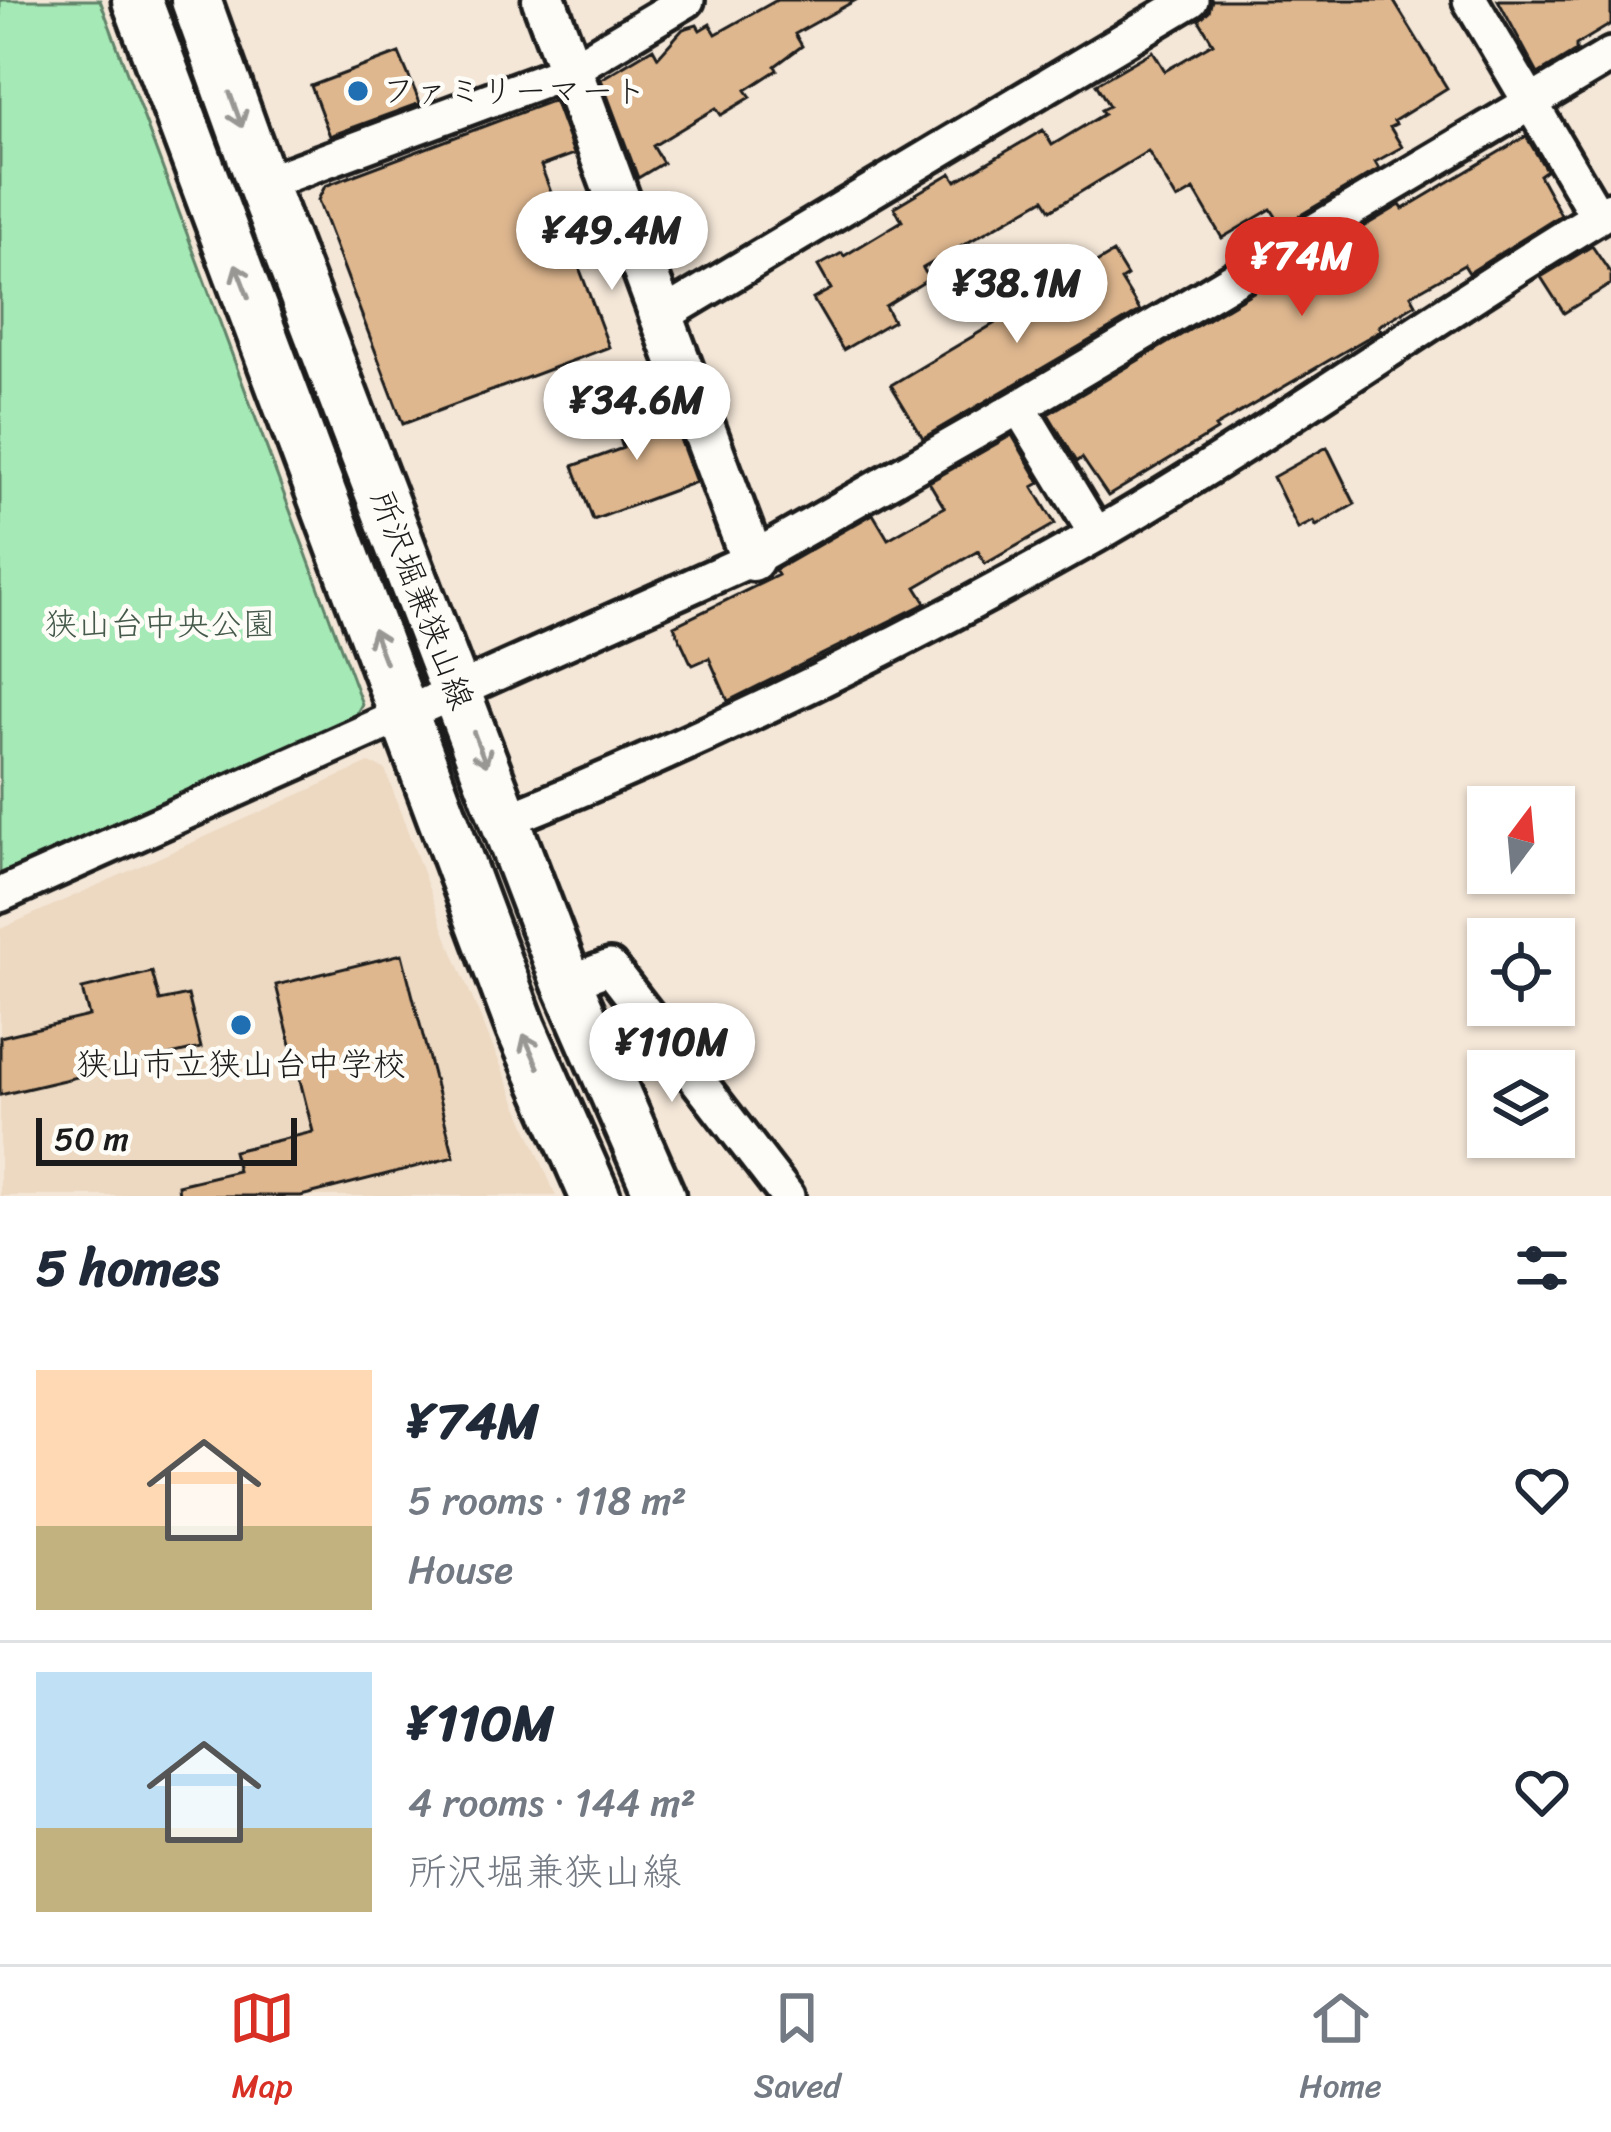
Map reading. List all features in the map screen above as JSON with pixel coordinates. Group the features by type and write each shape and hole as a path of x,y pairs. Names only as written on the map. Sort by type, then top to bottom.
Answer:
{"main road":[{"name":"所沢堀兼狭山線","path":"137,0 521,1028 596,1196"},
{"name":"所沢堀兼狭山線","path":"196,0 567,983 660,1196"}],"street":[{"path":"544,0 752,559"},
{"path":"262,184 570,70 687,0"},
{"path":"662,316 1191,0"},
{"path":"506,820 801,690 1096,534 1346,381 1604,213 1529,103 1470,0"},
{"path":"0,895 752,559 1019,407 1611,55"},
{"path":"1019,407 1096,534"},
{"path":"567,983 610,967 787,1196"}],"shaded area":[{"name":"狭山市立狭山台中学校","path":"369,763 385,769 447,938 556,1196 0,1196 0,929"}],"green space":[{"name":"狭山台中央公園","path":"0,0 100,0 362,704 354,718 0,877"}],"building":[{"path":"777,0 856,0 795,34 802,46 746,90 751,97 721,115 716,108 653,146 663,163 638,178 601,79 653,48 658,57 683,29 697,25 700,30 710,24 716,34"},
{"path":"1212,0 1393,0 1447,88 1394,121 1390,127 1402,147 1375,162 1379,169 1282,226 1271,209 1222,238 1194,190 1177,200 1148,151 1051,210 1044,199 923,268 929,279 885,306 893,321 843,350 813,299 831,289 818,266 902,221 894,207 951,173 956,181 1043,130 1052,145 1104,114 1101,110 1109,106 1096,84 1153,51 1165,71 1213,43 1199,20"},
{"path":"1498,0 1611,0 1611,24 1538,74"},
{"path":"399,53 420,103 330,136 311,86"},
{"path":"554,100 574,154 541,166 609,347 403,424 318,200 325,186"},
{"path":"1526,136 1546,170 1539,175 1561,215 1469,273 1464,265 1411,295 1416,304 1379,326 1381,330 1108,496 1082,458 1077,462 1048,414 1400,205 1403,209"},
{"path":"1592,246 1611,274 1611,284 1564,313 1541,277"},
{"path":"1113,253 1127,276 1121,280 1140,311 923,438 891,385"},
{"path":"665,399 696,482 593,520 573,466 623,448 613,418"},
{"path":"1012,435 1040,483 1033,487 1055,524 985,564 978,551 916,587 926,603 728,701 709,658 693,665 690,661 674,626 778,575 775,570 873,514 888,539 944,507 929,482"},
{"path":"1327,447 1355,504 1316,526 1314,521 1298,529 1273,477"},
{"path":"402,954 454,1157 301,1196 179,1196 178,1185 238,1171 233,1151 313,1132 276,985"},
{"path":"152,972 160,1001 188,995 201,1048 0,1095 0,1037 89,1016 82,989"}],"place":[{"name":"ファミリーマート","path":"358,91"},
{"name":"狭山市立狭山台中学校","path":"241,1025"}]}
